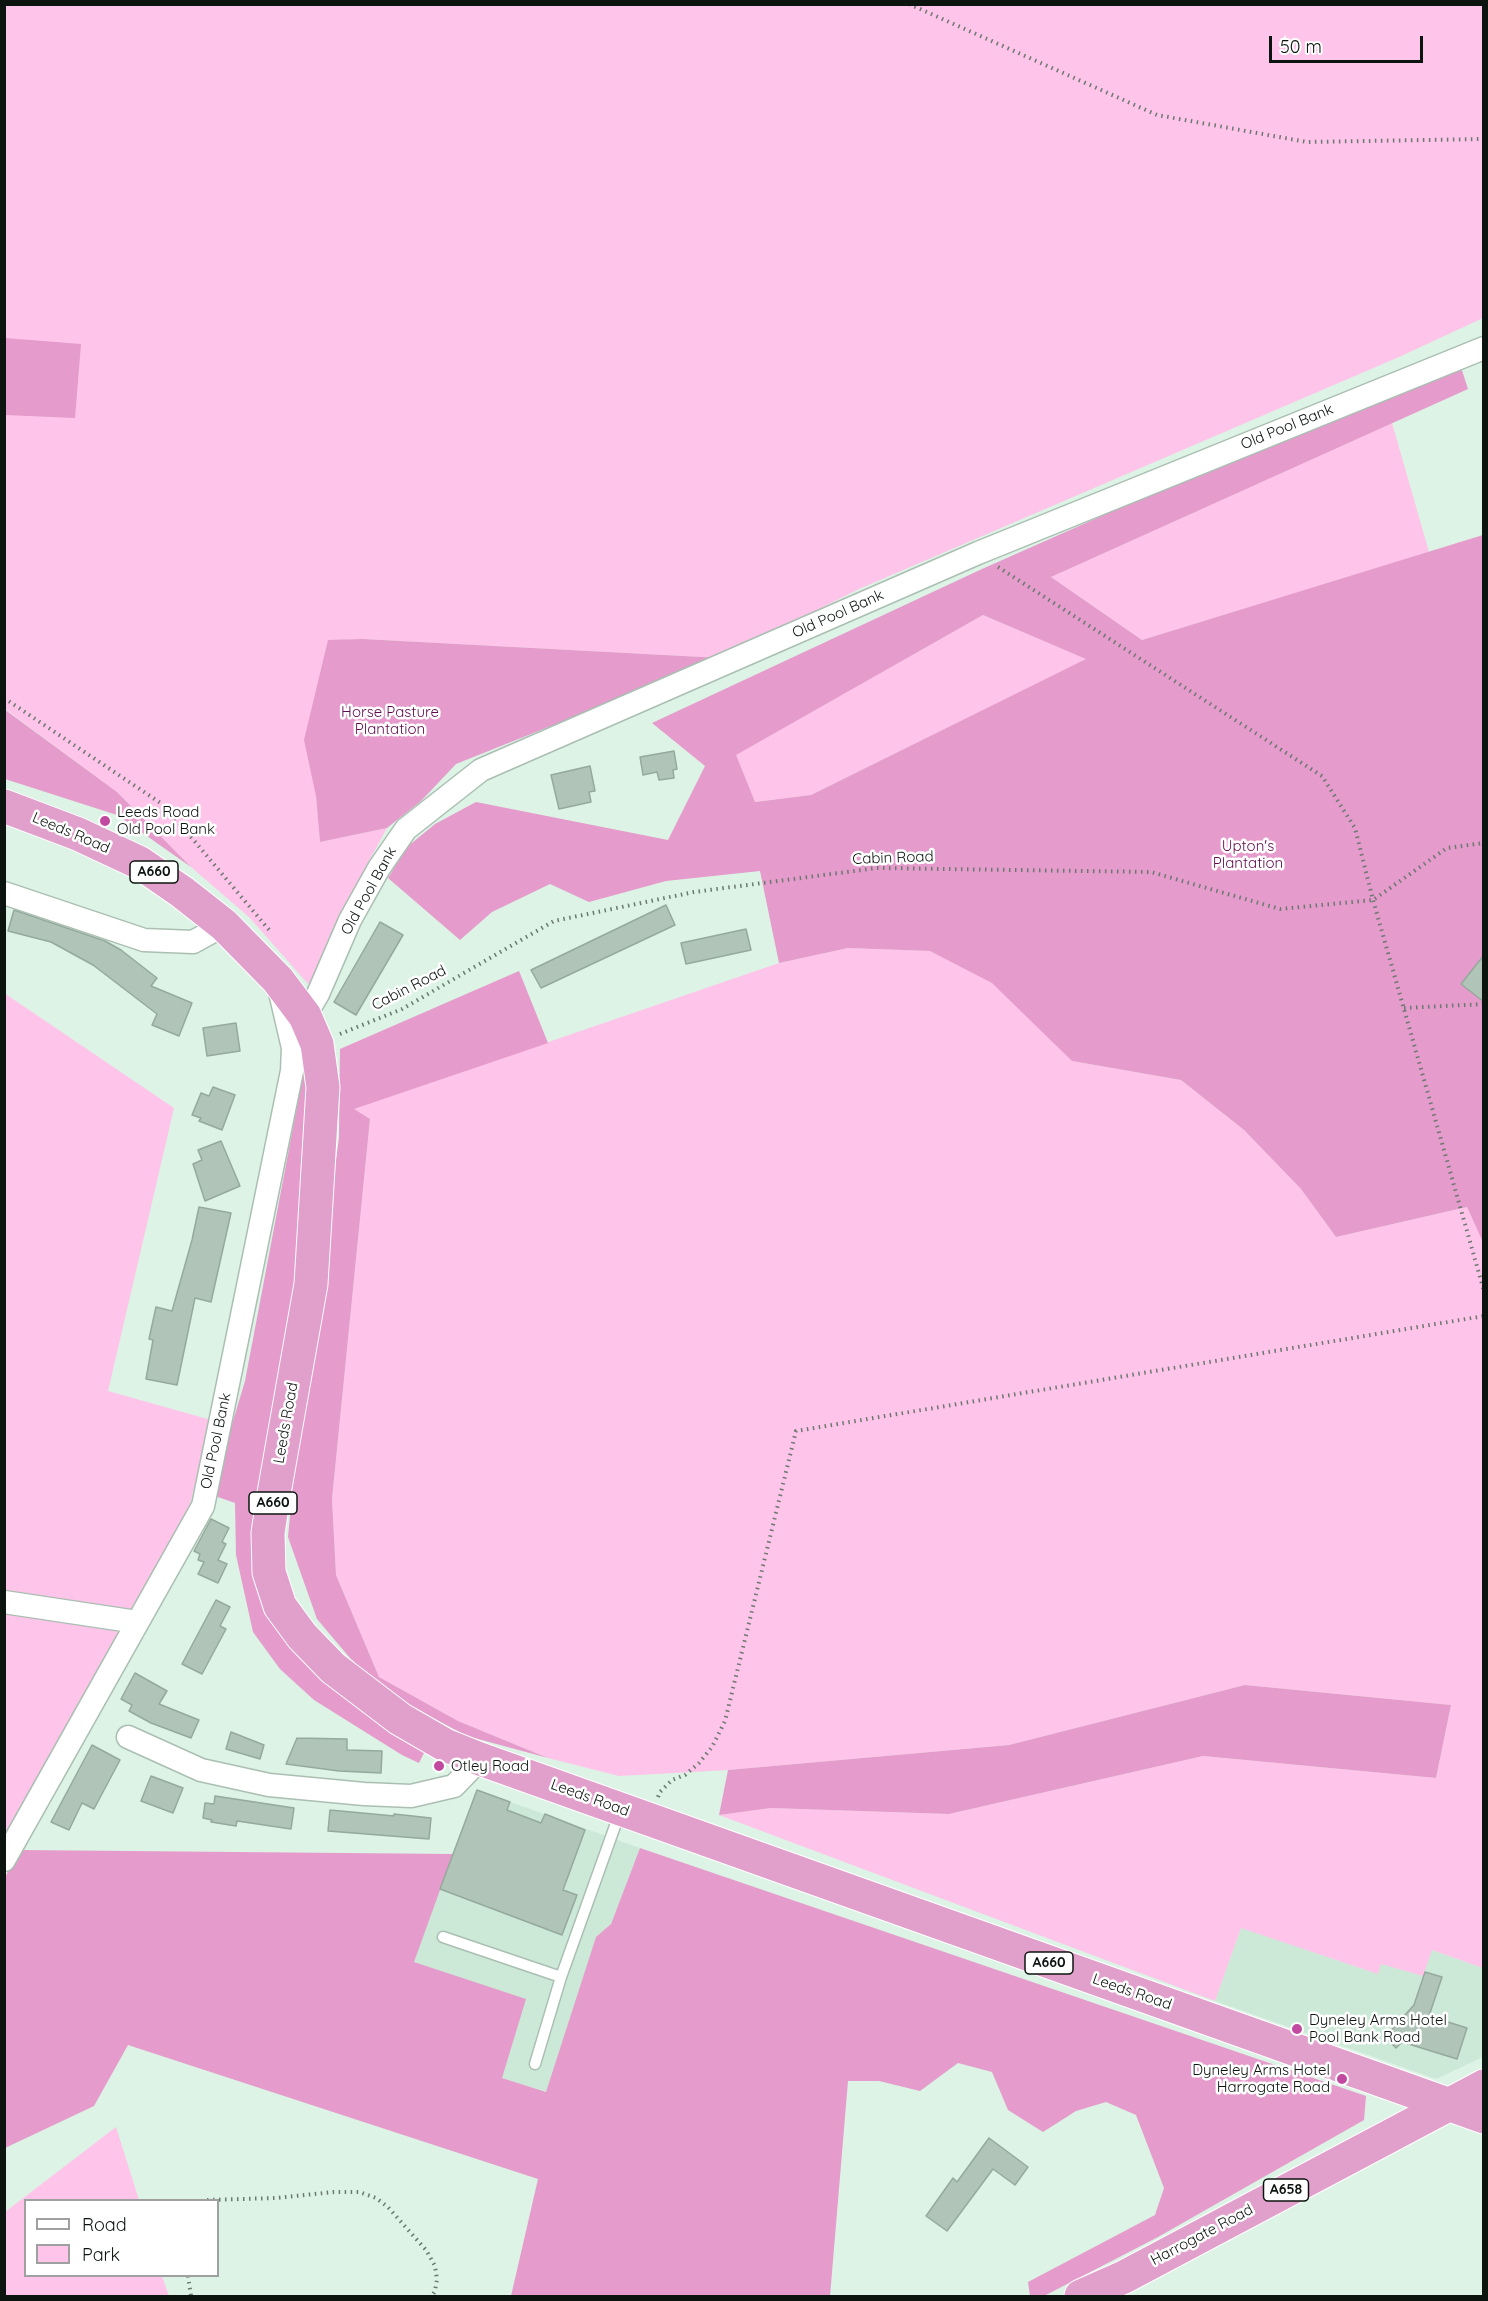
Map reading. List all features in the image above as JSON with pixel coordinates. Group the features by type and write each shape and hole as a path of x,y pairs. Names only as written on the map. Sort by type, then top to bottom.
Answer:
{"highway":[{"name":"Leeds Road","path":"4,806 78,834 140,862 182,892 236,916 311,1030 323,1087 311,1284 268,1533 269,1572 280,1606 302,1636 333,1668 400,1719 445,1744 480,1759 1484,2117"},
{"name":"A658","path":"1449,2104 1484,2086"},
{"name":"Harrogate Road","path":"1081,2296 1124,2277 1449,2104"}],"street":[{"name":"Old Pool Bank","path":"311,1030 318,994 350,920 379,868 406,829 481,770 978,553 1484,348"},
{"path":"4,893 144,940 193,942 236,916"},
{"name":"Old Pool Bank","path":"4,1860 203,1506 292,1071 294,1048 278,980"},
{"path":"4,1602 137,1622"},
{"path":"128,1737 201,1770 269,1785 363,1794 411,1796 454,1786 480,1759"}],"lane":[{"path":"535,2064 561,1977 635,1814"},
{"path":"443,1936 561,1977"}],"path":[{"path":"909,4 1157,115 1306,142 1484,140"},
{"path":"978,553 1322,776 1355,828 1373,900 1484,1292"},
{"path":"4,698 165,806 236,916"},
{"name":"Cabin Road","path":"311,1030 402,1009 554,921 694,892 877,867 1151,872 1280,909 1373,900 1447,848 1484,843"},
{"path":"1404,1008 1484,1004"},
{"path":"635,1814 672,1780 685,1775 699,1763 712,1748 725,1721 796,1431 1484,1316"},
{"path":"219,2200 276,2198 334,2192 359,2192 376,2198 388,2207 426,2250 435,2266 437,2279 432,2296"},
{"path":"188,2277 191,2296"}],"shaded area":[{"path":"477,1790 640,1848 611,1924 596,1938 547,2092 502,2078 413,1962"},
{"path":"1241,1927 1378,1974 1380,1964 1432,1950 1483,1968 1483,2057 1436,2079 1215,2001"}],"green space":[{"path":"5,5 1483,5 1483,318 1399,357 859,589 721,658 363,639 328,641 316,796 320,842 387,828 322,958 315,984 309,985 249,917 191,867 117,792 5,709"},
{"path":"5,338 81,344 75,418 5,415"},
{"name":"Upton's Plantation","path":"1458,358 1468,389 1051,577 1142,640 1483,535 1483,1242 1467,1207 1336,1237 1301,1189 1244,1130 1181,1080 1072,1061 992,983 930,951 848,948 779,963 760,871 666,881 589,902 550,884 492,912 460,940 388,878 407,847 435,824 476,802 668,840 705,766 652,723 982,569","holes":["983,615 1086,659 811,795 755,802 736,755"]},
{"path":"1392,423 1429,552 1142,640 1051,577"},
{"path":"983,615 1087,659 811,795 755,802 735,755"},
{"name":"Horse Pasture Plantation","path":"363,639 721,658 456,764 421,801 387,828 320,842 316,796 304,740 328,640"},
{"path":"4,709 117,792 191,867 117,815 5,779"},
{"path":"848,948 930,951 995,982 1072,1061 1181,1080 1244,1130 1301,1189 1336,1237 1467,1207 1484,1242 1483,1968 1432,1950 1423,1976 1381,1964 1378,1974 1241,1928 1215,2001 719,1815 771,1808 949,1814 1203,1756 1436,1778 1451,1705 1245,1685 1009,1745 728,1770 619,1776 548,1758 458,1721 379,1677 336,1575 332,1499 370,1119 353,1109 779,963"},
{"path":"519,971 548,1043 354,1109 370,1119 332,1499 336,1575 379,1677 458,1721 548,1758 467,1736 387,1694 350,1658 317,1619 288,1537 296,1452 339,1138 340,1049"},
{"path":"4,993 174,1108 108,1391 211,1420 185,1524 127,1615 5,1592"},
{"path":"303,1075 311,1078 297,1293 258,1567 428,1745 419,1763 402,1755 314,1700 280,1669 253,1632 236,1555 235,1503 215,1496 218,1471 245,1381"},
{"path":"5,1613 113,1629 119,1633 5,1839"},
{"path":"1245,1685 1451,1705 1436,1778 1203,1756 949,1814 771,1808 719,1815 728,1770 1009,1745"},
{"path":"640,1848 1366,2096 1364,2120 1158,2237 1044,2296 1030,2296 1028,2282 1155,2215 1164,2188 1136,2115 1106,2102 1076,2111 1043,2132 1008,2110 992,2072 958,2063 920,2091 879,2081 848,2081 830,2296 511,2296 538,2179 128,2045 94,2106 5,2148 4,1880 18,1850 453,1854 414,1962 526,1999 502,2078 546,2092 596,1937 611,1924"},
{"path":"116,2127 139,2199 24,2199 24,2277 162,2277 169,2296 5,2296 5,2212"}],"building":[{"path":"674,751 677,769 673,770 674,778 659,780 657,772 643,775 640,757"},
{"path":"590,766 595,791 589,792 591,802 559,809 551,775"},
{"path":"666,905 675,925 541,988 531,970"},
{"path":"14,910 105,941 121,950 157,978 151,986 192,1003 179,1036 152,1025 157,1014 93,965 51,942 8,931"},
{"path":"380,922 403,935 356,1015 334,1002"},
{"path":"746,929 751,950 686,964 681,943"},
{"path":"1484,955 1484,1002 1461,984"},
{"path":"236,1023 240,1051 207,1056 203,1028"},
{"path":"213,1087 235,1095 222,1130 199,1121 201,1118 192,1115 201,1093 209,1096"},
{"path":"221,1141 240,1186 205,1201 193,1164 202,1160 198,1150"},
{"path":"199,1207 231,1213 211,1302 195,1298 177,1385 146,1379 153,1340 149,1339 156,1307 172,1311"},
{"path":"211,1519 229,1528 222,1542 226,1544 218,1560 227,1564 218,1583 198,1574 204,1562 198,1560 200,1554 194,1551"},
{"path":"216,1600 230,1607 220,1626 226,1629 202,1674 182,1664"},
{"path":"135,1673 167,1691 159,1704 199,1720 191,1738 151,1723 129,1711 132,1705 121,1699"},
{"path":"231,1732 264,1745 260,1759 226,1749"},
{"path":"297,1738 347,1739 347,1750 382,1751 381,1773 339,1771 286,1764"},
{"path":"92,1745 120,1760 94,1809 82,1803 69,1830 51,1822"},
{"path":"151,1776 183,1788 173,1813 141,1801"},
{"path":"477,1790 510,1802 507,1810 541,1823 545,1814 585,1830 563,1890 577,1895 562,1935 440,1889"},
{"path":"215,1796 294,1808 291,1829 237,1821 236,1826 211,1822 212,1820 203,1818 205,1803 214,1804"},
{"path":"330,1810 431,1818 429,1839 328,1831"},
{"path":"1425,1972 1442,1977 1429,2016 1467,2028 1457,2059 1402,2042 1396,2048 1385,2037 1414,2005"},
{"path":"989,2138 1028,2167 1015,2185 993,2169 947,2231 926,2216 953,2178 957,2182"}],"place":[{"name":"Leeds Road Old Pool Bank","path":"105,821"},
{"name":"Otley Road","path":"439,1766"},
{"name":"Dyneley Arms Hotel Pool Bank Road","path":"1297,2029"},
{"name":"Dyneley Arms Hotel Harrogate Road","path":"1342,2079"}]}
